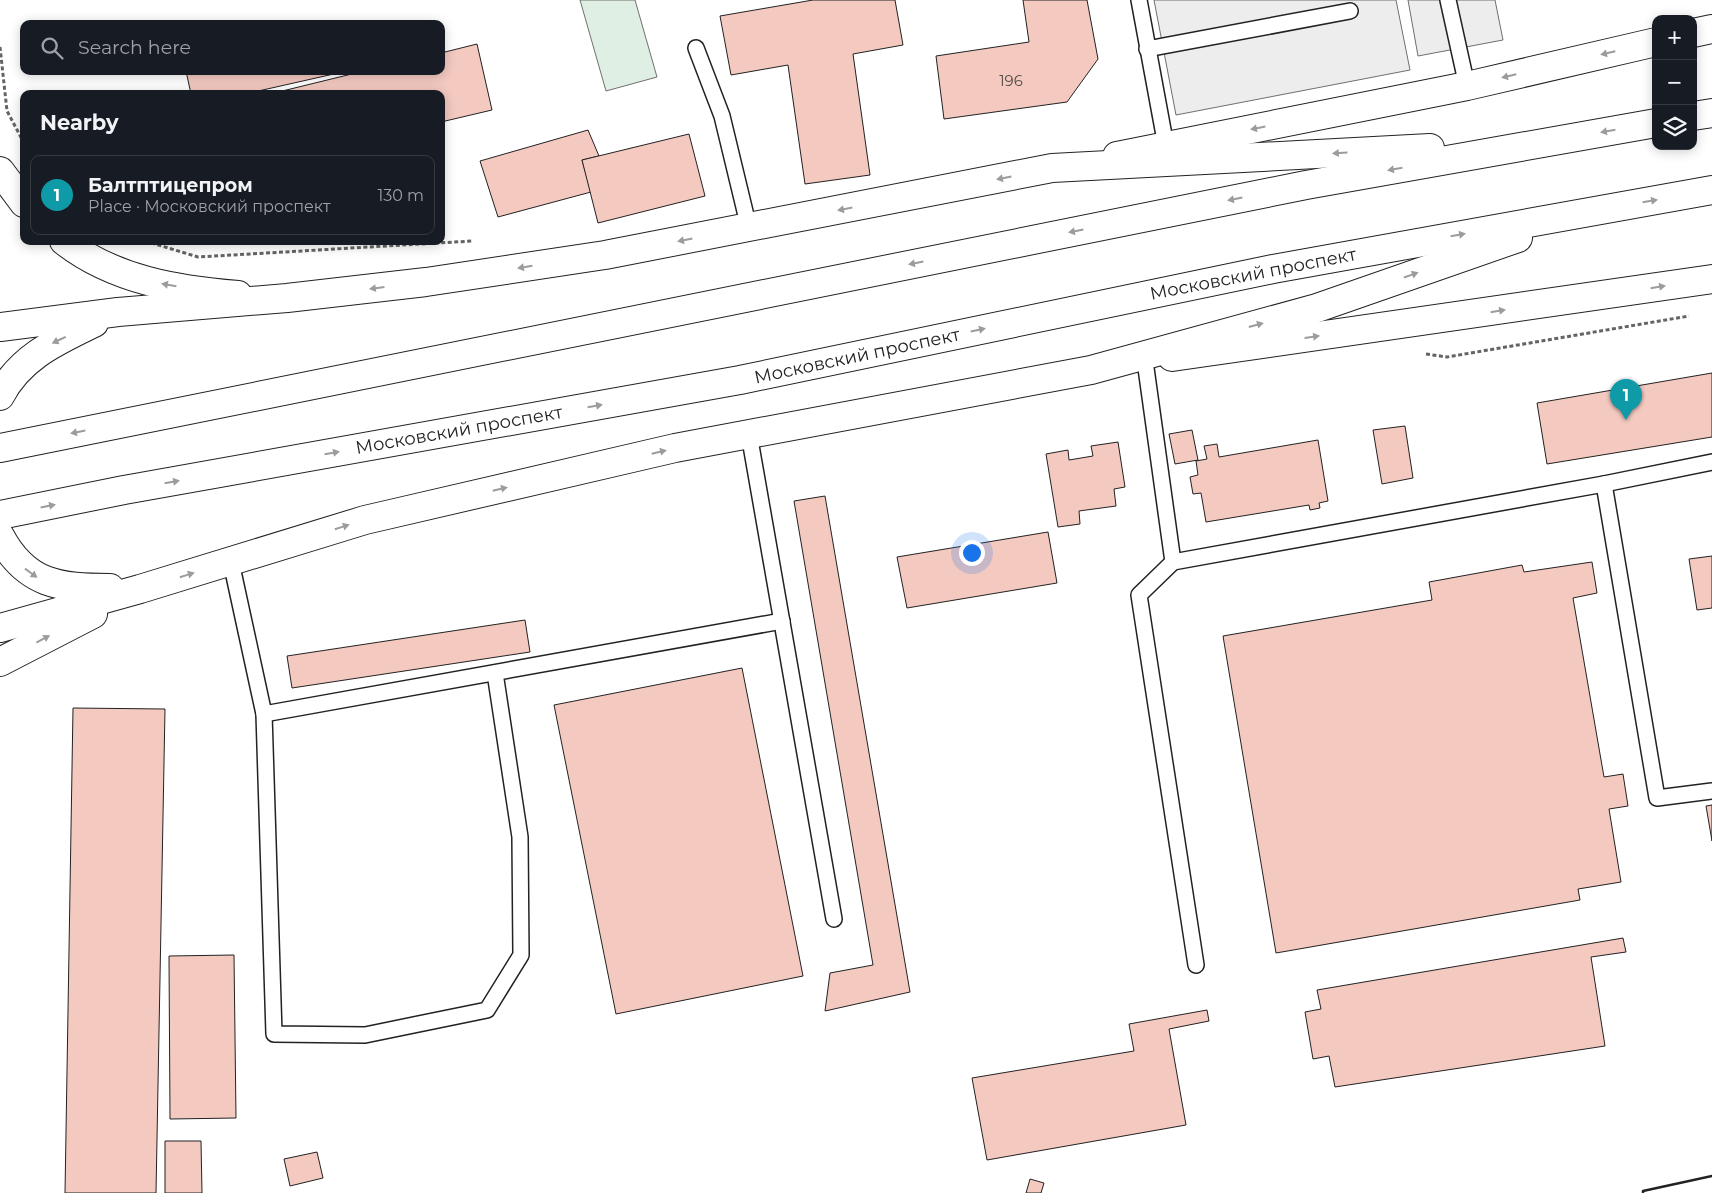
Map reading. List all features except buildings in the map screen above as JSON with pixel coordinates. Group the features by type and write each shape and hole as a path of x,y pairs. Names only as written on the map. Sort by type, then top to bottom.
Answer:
{"main road":[{"path":"1697,32 1712,29"},
{"path":"0,328 118,312 287,298 482,274 605,255 1466,86 1652,43"},
{"path":"1697,115 1712,113"},
{"path":"0,448 1296,187 1652,124"},
{"path":"1052,168 1546,141"},
{"path":"0,172 20,199"},
{"name":"Московский проспект","path":"0,515 124,490 740,380 1273,269 1712,190"},
{"path":"1091,370 1317,308 1602,209"},
{"path":"70,245 99,263 136,280 210,293 287,298"},
{"path":"0,628 140,589 365,520 675,448 1145,361 1712,279"},
{"path":"0,396 6,384 40,350 118,312"},
{"path":"0,536 22,566 48,582 75,588 140,589"},
{"path":"0,662 140,589"}],"lane":[{"path":"1139,0 1166,146"},
{"path":"1448,0 1466,86"},
{"path":"1147,49 1350,11"},
{"path":"696,48 722,116 749,228"},
{"path":"1145,361 1174,562"},
{"path":"750,434 834,920"},
{"path":"1196,965 1139,595 1174,562 1604,484 1712,462"},
{"path":"1604,484 1657,798 1712,791"},
{"path":"231,562 264,714 274,1034 365,1035 488,1010 521,955 520,837 495,673"},
{"path":"264,714 782,621"}],"path":[{"path":"0,47 7,111 20,135"},
{"path":"1420,353 1447,356 1692,316"}],"green space":[{"path":"580,0 635,0 657,77 606,91"}],"shaded area":[{"path":"1154,0 1396,0 1410,70 1176,115"},
{"path":"1408,0 1495,0 1503,40 1418,56"}],"wall":[{"path":"1643,1193 1643,1191 1712,1176"}],"place":[{"name":"Балтптицепром","path":"1626,420"}]}
